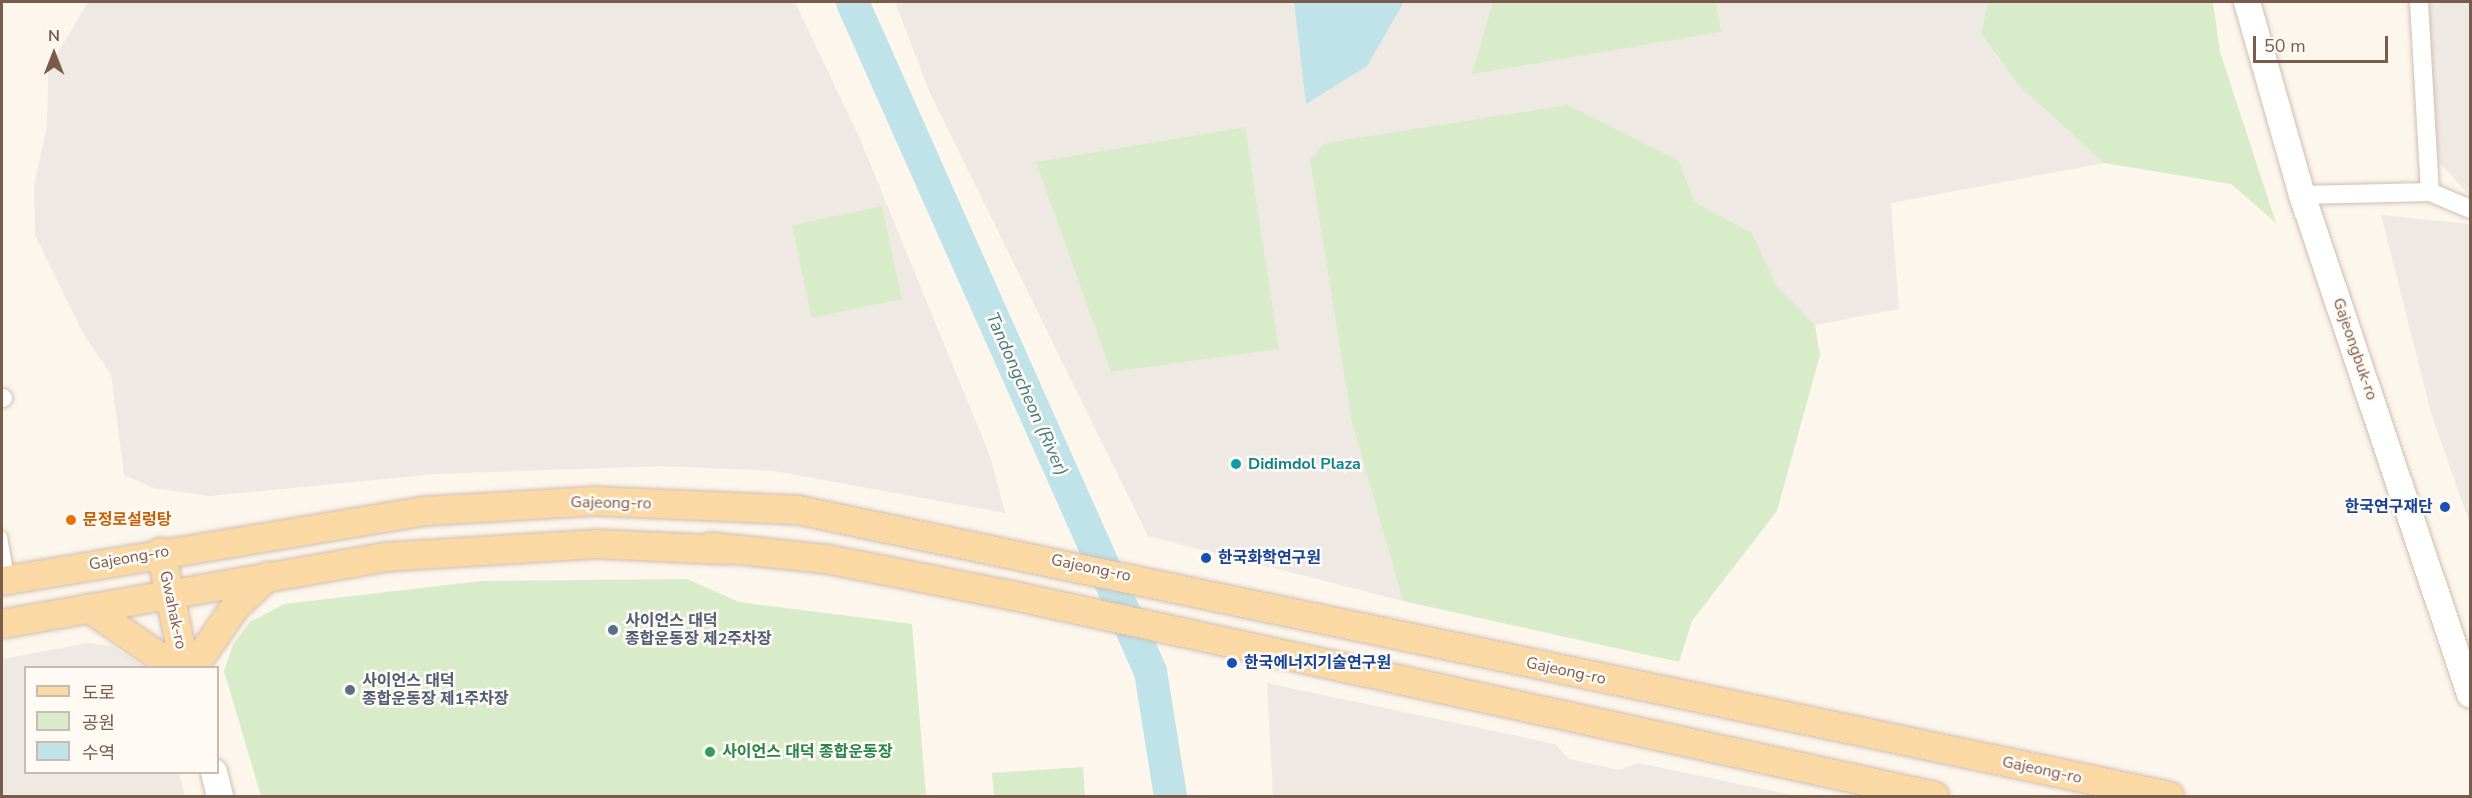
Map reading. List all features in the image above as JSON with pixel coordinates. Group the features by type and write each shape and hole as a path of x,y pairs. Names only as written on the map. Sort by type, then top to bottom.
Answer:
{"main road":[{"name":"Gajeongbuk-ro","path":"2247,2 2302,195 2470,694"},
{"name":"Gajeong-ro","path":"5,580 161,552 427,511 592,501 798,510 1046,558 2169,796"},
{"path":"2,624 385,557 596,544 725,550 711,547 826,559 1189,632 1934,796"},
{"name":"Gwahak-ro","path":"161,552 168,595 185,666"},
{"path":"194,666 235,607 268,576"},
{"path":"89,608 173,666"},
{"path":"214,774 220,796"}],"street":[{"path":"2419,2 2430,192"},
{"path":"2302,195 2430,192 2470,209"}],"lane":[{"path":"2,536 5,580"}],"shaded area":[{"path":"88,2 795,2 860,139 990,456 1005,513 774,471 661,466 436,474 209,496 154,488 124,475 111,374 84,335 35,235 34,185 47,126 48,69"},
{"name":"한국화학연구원","path":"895,2 1988,2 1981,35 2019,86 2104,163 1891,203 1899,309 1815,325 1777,286 1752,233 1695,202 1679,161 1352,423 1403,601 1148,536 930,93"},
{"path":"2425,2 2470,2 2470,196 2438,161"},
{"path":"2381,215 2470,224 2470,524 2432,416"},
{"path":"88,643 112,646 142,666 24,666 24,774 179,774 185,796 2,796 2,659"},
{"path":"1267,683 1555,744 1569,759 1619,770 1638,763 1797,796 1273,796"}],"green space":[{"path":"1493,2 1716,2 1721,32 1472,74"},
{"path":"1988,2 2213,2 2220,52 2276,223 2231,184 2104,163 2019,86 1981,34"},
{"path":"1568,105 1679,161 1695,202 1752,233 1777,286 1815,325 1820,355 1777,511 1692,621 1679,662 1403,601 1352,423 1310,160 1325,143"},
{"path":"1245,127 1279,349 1111,372 1036,162"},
{"path":"882,206 902,299 812,318 792,225"},
{"path":"687,579 739,602 912,624 926,796 261,796 224,671 233,644 250,622 284,604 481,581"},
{"path":"1083,767 1085,796 994,796 992,773"}],"water":[{"path":"1294,2 1404,2 1367,66 1306,104"}],"waterway":[{"name":"Tandongcheon (River)","path":"852,2 1150,671 1170,796"}],"place":[{"name":"Didimdol Plaza","path":"1236,464"},
{"name":"한국연구재단","path":"2445,507"},
{"name":"문정로설렁탕","path":"71,520"},
{"name":"한국화학연구원","path":"1206,558"},
{"name":"사이언스 대덕 종합운동장 제2주차장","path":"613,630"},
{"name":"한국에너지기술연구원","path":"1232,663"},
{"name":"사이언스 대덕 종합운동장 제1주차장","path":"350,690"},
{"name":"사이언스 대덕 종합운동장","path":"710,752"}]}
